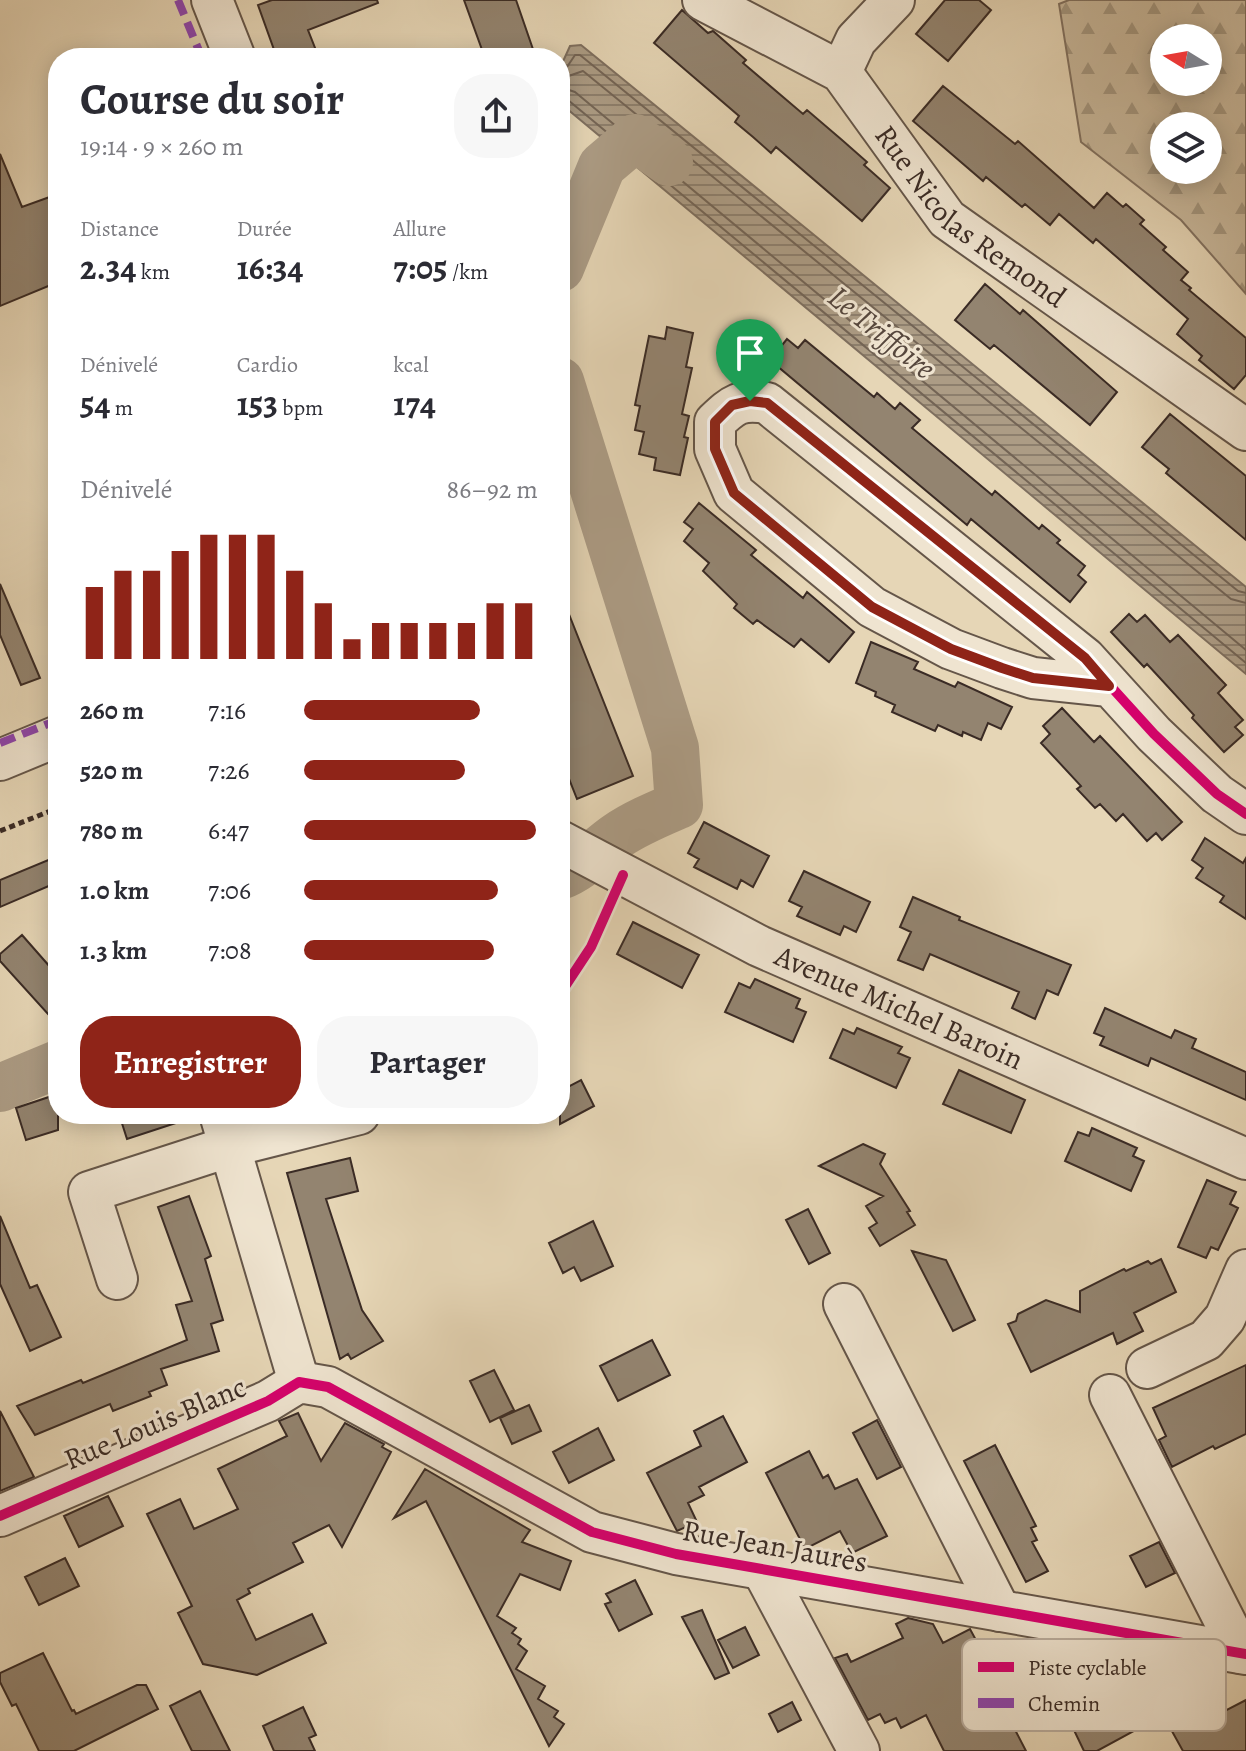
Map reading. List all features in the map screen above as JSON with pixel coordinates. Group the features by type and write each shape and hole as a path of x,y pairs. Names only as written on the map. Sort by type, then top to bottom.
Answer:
{"street":[{"path":"212,0 231,48"},
{"name":"Rue Nicolas Remond","path":"703,0 841,72 947,219 1246,430"},
{"path":"841,72 856,40 894,0"},
{"path":"1109,686 1033,678 1002,668 951,649 872,607 734,493 715,449 715,422 732,405 750,401 767,403 1085,658 1154,734 1217,794 1246,814"},
{"path":"0,760 48,740"},
{"path":"0,789 48,770"},
{"name":"Avenue Michel Baroin","path":"570,847 759,946 1246,1159"},
{"path":"117,1279 89,1192 224,1131 280,1124"},
{"path":"224,1131 314,1385"},
{"path":"1147,1368 1206,1340 1225,1318 1246,1270"},
{"path":"844,1304 1000,1611"},
{"name":"Rue Louis Blanc","path":"0,1516 268,1401 314,1385"},
{"name":"Rue Jean Jaurès","path":"314,1385 592,1532 676,1554 1158,1639"},
{"path":"1110,1395 1243,1654"},
{"path":"762,1569 859,1751"}],"path":[{"path":"0,831 48,812"}],"green space":[{"path":"1069,0 1246,0 1246,294 1181,220 1081,142 1059,4"}],"water":[{"path":"581,45 1246,587 1246,674 570,111 570,46"}],"building":[{"path":"272,0 377,0 378,3 308,30 315,48 273,48 258,5"},
{"path":"464,0 516,0 533,48 481,48"},
{"path":"945,0 979,0 991,10 948,61 916,34"},
{"path":"682,10 708,33 713,31 746,60 743,63 803,114 807,110 867,162 864,165 890,188 862,221 776,147 771,153 735,122 739,116 654,43"},
{"path":"943,86 1015,144 1018,141 1094,208 1107,193 1144,220 1140,224 1188,272 1181,280 1191,288 1189,290 1246,338 1246,375 1234,389 1199,360 1202,356 1177,334 1188,319 1096,239 1093,243 1059,214 1050,225 1025,204 1022,207 986,177 983,181 913,121"},
{"path":"0,154 22,207 48,198 48,286 0,306"},
{"path":"985,284 1020,314 1023,310 1117,392 1090,425 994,345 990,349 955,320"},
{"path":"667,327 693,333 686,367 692,368 682,414 689,416 684,437 688,438 680,475 654,470 656,458 639,454 644,432 635,430 640,406 635,405 649,336 665,339"},
{"path":"787,339 798,348 805,340 874,397 877,393 895,409 900,403 920,420 912,428 992,495 995,491 1039,529 1042,525 1060,540 1057,543 1085,566 1078,575 1086,582 1070,602 971,519 967,525 770,360"},
{"path":"1170,414 1246,476 1246,540 1166,473 1169,469 1142,447"},
{"path":"699,503 756,550 751,555 803,598 807,592 854,632 829,662 801,639 794,647 757,620 753,624 734,608 737,604 703,571 709,563 684,541 693,529 684,522"},
{"path":"0,584 40,678 21,685 0,635"},
{"path":"1129,614 1137,622 1145,615 1170,642 1178,635 1226,685 1218,693 1243,720 1235,727 1243,735 1224,752 1147,664 1144,667 1111,632"},
{"path":"570,617 633,776 577,799 570,781"},
{"path":"871,642 918,662 914,669 955,687 958,682 1012,707 1001,729 988,723 981,740 963,732 962,736 938,725 935,731 892,712 895,705 856,683"},
{"path":"1062,708 1094,742 1100,736 1182,822 1162,840 1156,833 1147,841 1123,814 1116,821 1100,804 1095,808 1077,789 1081,786 1041,743 1050,734 1043,726"},
{"path":"704,822 769,856 753,887 741,880 737,889 694,867 699,859 688,853"},
{"path":"1205,838 1243,863 1246,858 1246,919 1220,902 1224,896 1196,878 1203,868 1192,860"},
{"path":"48,860 48,886 0,907 0,880"},
{"path":"804,871 870,902 856,932 844,926 840,935 797,916 802,907 789,901"},
{"path":"913,897 960,917 959,920 1071,965 1058,995 1047,990 1035,1019 1012,1008 1019,992 930,954 923,970 898,960 911,932 900,927"},
{"path":"633,922 699,955 682,988 617,954"},
{"path":"22,935 48,965 48,1014 0,961 0,954"},
{"path":"755,979 800,999 796,1008 806,1012 793,1042 725,1012 739,983 750,988"},
{"path":"1105,1008 1171,1038 1175,1030 1196,1039 1192,1048 1246,1072 1246,1100 1151,1058 1148,1066 1100,1045 1104,1037 1094,1033"},
{"path":"857,1028 902,1047 898,1053 910,1058 896,1088 830,1058 843,1029 854,1034"},
{"path":"959,1070 1025,1100 1011,1133 943,1104"},
{"path":"581,1080 594,1106 570,1119 570,1086"},
{"path":"48,1097 48,1124 58,1124 58,1130 26,1140 16,1108"},
{"path":"122,1124 173,1124 127,1139"},
{"path":"1092,1128 1137,1148 1133,1156 1144,1161 1131,1191 1065,1161 1078,1132 1089,1136"},
{"path":"863,1144 885,1154 880,1164 910,1211 907,1212 915,1225 880,1246 869,1228 877,1223 866,1206 883,1196 819,1166"},
{"path":"350,1158 358,1191 326,1199 362,1310 383,1341 351,1359 348,1354 340,1359 287,1173"},
{"path":"1207,1180 1236,1192 1230,1204 1238,1208 1218,1250 1211,1247 1206,1258 1178,1247"},
{"path":"189,1196 211,1256 205,1259 223,1320 211,1324 219,1351 161,1369 167,1385 149,1392 151,1396 113,1411 110,1404 35,1435 17,1406 81,1380 83,1383 187,1340 176,1305 192,1301 158,1207"},
{"path":"808,1209 830,1253 809,1264 786,1220"},
{"path":"0,1216 30,1288 37,1285 61,1337 30,1351 0,1284"},
{"path":"593,1221 613,1266 581,1281 574,1267 563,1273 549,1243"},
{"path":"912,1251 946,1260 975,1320 953,1331"},
{"path":"1161,1259 1176,1292 1134,1313 1143,1331 1117,1344 1113,1333 1031,1372 1008,1324 1016,1321 1018,1314 1046,1300 1080,1312 1080,1291 1124,1269 1126,1271"},
{"path":"652,1340 670,1375 618,1401 600,1366"},
{"path":"1246,1365 1246,1434 1215,1449 1213,1446 1172,1467 1159,1440 1166,1436 1153,1408"},
{"path":"494,1370 514,1410 490,1422 470,1381"},
{"path":"529,1405 541,1431 512,1444 500,1418"},
{"path":"0,1411 34,1477 0,1491"},
{"path":"298,1413 321,1461 345,1423 384,1444 382,1447 391,1452 342,1547 329,1525 293,1543 303,1562 248,1589 250,1593 237,1600 256,1640 312,1614 326,1643 257,1675 203,1664 178,1613 192,1606 147,1514 180,1499 194,1529 238,1509 218,1469 287,1436 279,1421"},
{"path":"723,1416 747,1462 699,1487 704,1495 688,1503 697,1522 677,1531 647,1473 701,1446 694,1431"},
{"path":"877,1420 901,1467 877,1479 853,1433"},
{"path":"598,1428 614,1460 569,1483 553,1452"},
{"path":"995,1445 1036,1526 1031,1528 1037,1540 1032,1542 1048,1571 1026,1582 964,1461"},
{"path":"809,1451 823,1478 828,1475 835,1489 857,1479 887,1536 852,1553 840,1531 805,1549 766,1473"},
{"path":"425,1469 530,1530 522,1542 571,1561 560,1590 520,1574 497,1616 516,1628 512,1633 521,1639 518,1644 527,1651 516,1669 545,1686 538,1699 558,1711 554,1717 564,1724 549,1746 426,1501 394,1518"},
{"path":"108,1496 123,1526 79,1547 64,1516"},
{"path":"1159,1542 1175,1573 1146,1587 1130,1556"},
{"path":"65,1558 79,1586 39,1605 25,1577"},
{"path":"635,1580 652,1614 619,1631 605,1604 611,1602 606,1594"},
{"path":"702,1610 729,1673 715,1679 682,1617"},
{"path":"908,1618 933,1624 943,1643 970,1629 975,1639 962,1639 962,1731 1016,1731 1026,1751 944,1751 926,1715 901,1728 896,1718 885,1723 880,1714 868,1720 835,1658 847,1654 851,1662 903,1638 896,1624"},
{"path":"745,1627 759,1655 733,1668 718,1640"},
{"path":"43,1653 76,1714 137,1685 146,1685 158,1709 74,1751 39,1751 16,1704 12,1706 0,1682 0,1673"},
{"path":"200,1691 230,1751 192,1751 170,1706"},
{"path":"1246,1700 1246,1751 1183,1751 1172,1731 1226,1731 1226,1710"},
{"path":"792,1702 801,1720 778,1732 769,1714"},
{"path":"303,1707 316,1735 309,1738 315,1751 274,1751 263,1726"},
{"path":"1074,1731 1134,1731 1097,1751 1084,1751"}],"waterway":[{"name":"Le Triffoire","path":"570,244 602,166 635,138 669,162"},
{"name":"Le Triffoire","path":"570,413 675,748 679,805 624,831 570,872"},
{"name":"Le Triffoire","path":"0,1088 48,1068"}],"marked path":[{"path":"178,0 198,48"},
{"path":"0,743 48,724"}],"cycle path":[{"path":"1109,686 1033,678 1002,668 951,649 872,607 734,493 715,449 715,422 738,404 767,403 1085,658 1154,734 1217,794 1246,814"},
{"path":"570,979 591,947 623,875"},
{"path":"0,1516 268,1401 299,1382 328,1387 592,1532 676,1554 1160,1639"},
{"path":"1226,1650 1246,1654"}],"route":[{"path":"750,401 767,403 1085,658 1109,686 1033,678 1002,668 951,649 872,607 734,493 715,449 715,422 732,405 750,401"}]}
